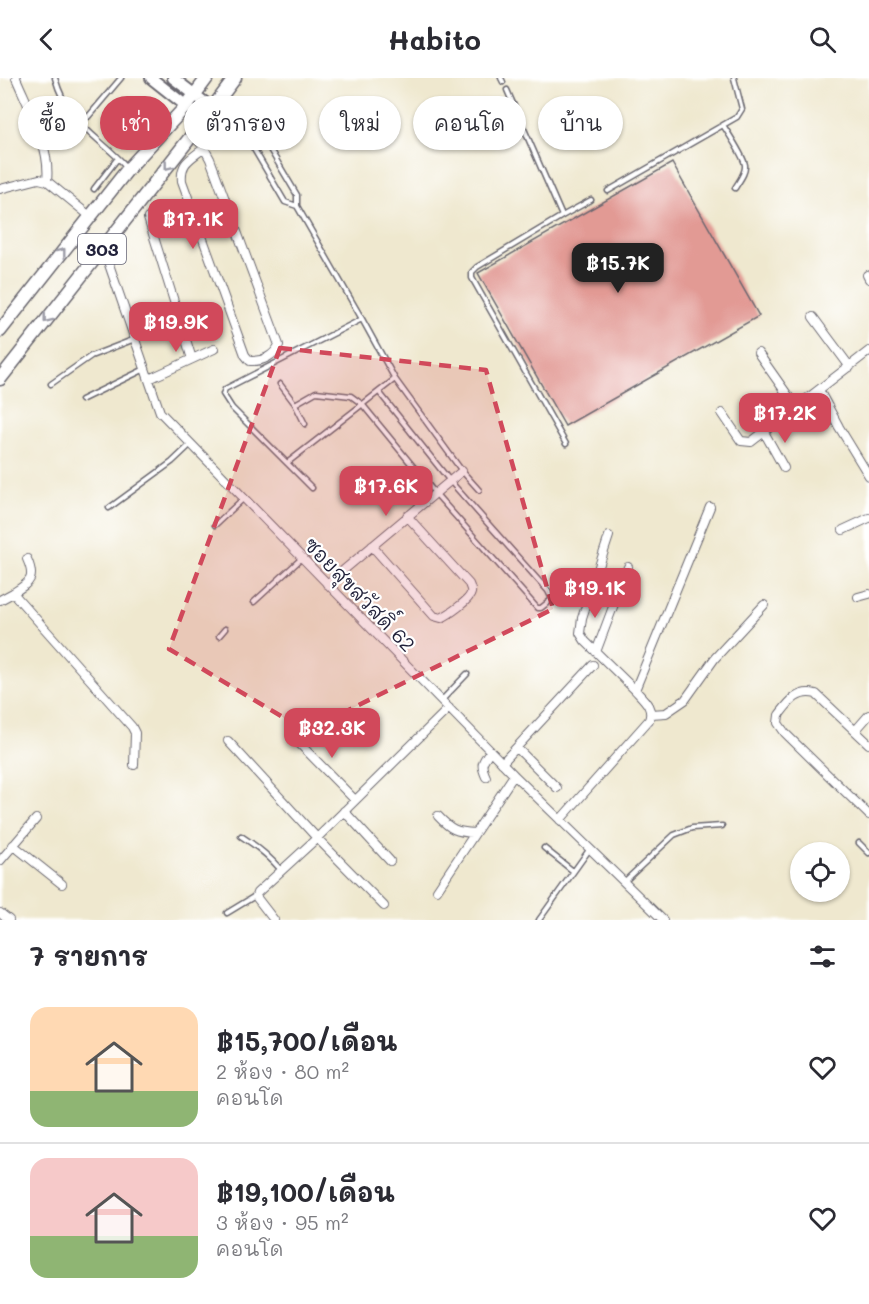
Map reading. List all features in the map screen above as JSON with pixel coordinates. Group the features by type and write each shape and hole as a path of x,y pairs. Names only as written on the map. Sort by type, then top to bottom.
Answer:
{"main road":[{"path":"151,78 184,96"},
{"path":"173,78 188,96"},
{"name":"303","path":"194,96 207,78"},
{"name":"303","path":"222,95 236,78"},
{"name":"303","path":"0,331 128,169 184,108"},
{"name":"303","path":"0,379 184,147"}],"street":[{"path":"16,78 45,148 47,181"},
{"path":"204,148 279,345 271,355 257,362 250,361 246,355 182,181 181,169 187,161 204,148"},
{"path":"0,189 39,179 47,181 91,217"},
{"path":"148,218 192,359"},
{"name":"ซอยสุขสวัสดิ์ 62","path":"103,248 159,412 490,751 663,920"},
{"path":"813,317 850,367"},
{"path":"149,380 214,349"},
{"path":"722,413 741,441 751,442 869,351"},
{"path":"758,352 796,408"},
{"path":"819,390 869,476"},
{"path":"764,432 784,468"},
{"path":"327,584 462,471"},
{"path":"635,690 710,507"},
{"path":"372,546 434,616 441,618 448,615 470,597 472,591 469,584 407,516"},
{"path":"843,530 869,519"},
{"path":"560,820 649,720 651,714 650,708 635,690 585,641 580,633 582,618 609,536"},
{"path":"0,600 25,585 32,573 27,559"},
{"path":"596,652 628,567"},
{"path":"13,593 132,727 135,733 134,765"},
{"path":"858,597 869,594"},
{"path":"651,714 666,713 685,700 715,658 764,605"},
{"path":"502,763 593,665"},
{"path":"869,744 816,694 808,692 800,694 779,715 778,723 785,733 869,815"},
{"path":"274,920 256,896 257,893 344,812 449,708"},
{"path":"855,731 869,716"},
{"path":"292,736 355,800"},
{"path":"228,741 317,838 384,906"},
{"path":"517,748 557,788"},
{"path":"486,777 483,760 490,751"},
{"path":"437,890 514,775"},
{"path":"344,812 390,861"},
{"path":"438,816 454,831 475,833"},
{"path":"0,861 36,819"},
{"path":"14,845 62,884"},
{"path":"0,913 9,920"}],"lane":[{"path":"55,78 60,94 72,115 88,133 128,169"},
{"path":"88,117 121,78"},
{"path":"608,191 737,117 742,109 734,78"},
{"path":"507,90 562,216"},
{"path":"722,125 745,166 735,188"},
{"path":"254,150 285,202 297,206"},
{"path":"270,150 297,195 297,206 395,379 462,471 479,490"},
{"path":"94,189 118,158"},
{"path":"566,444 476,286 472,272 591,200"},
{"path":"312,488 232,408 223,394 225,390 362,319"},
{"path":"51,384 91,357 135,339"},
{"path":"81,400 146,369"},
{"path":"287,463 395,379"},
{"path":"280,384 295,404 305,424"},
{"path":"295,404 316,392 351,396 362,404 435,494 535,605 541,608 545,606 551,600 548,591 450,481 379,392"},
{"path":"109,508 172,462 191,444"},
{"path":"215,525 244,498"},
{"path":"254,602 302,558"},
{"path":"219,636 225,629"},
{"path":"441,701 467,674"},
{"path":"624,882 674,836 692,828 722,826"},
{"path":"241,836 259,848 282,871"},
{"path":"859,843 869,853"},
{"path":"544,848 573,871"},
{"path":"539,920 590,849"},
{"path":"227,913 256,896"}],"highlighted area":[{"path":"280,348 486,370 553,609 306,731 169,649"}],"building":[{"path":"672,163 759,316 565,426 478,273"}]}
